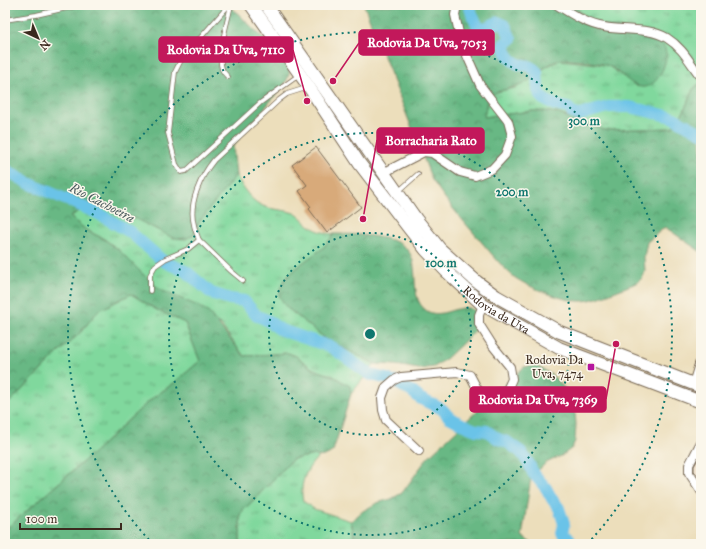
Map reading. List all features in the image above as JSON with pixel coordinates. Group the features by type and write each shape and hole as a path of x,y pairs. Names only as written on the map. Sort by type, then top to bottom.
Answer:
{"main road":[{"name":"Rodovia da Uva","path":"251,5 309,87 359,163 426,250 446,271 483,305 559,348 701,402"},
{"name":"Rodovia da Uva","path":"266,5 397,193 440,249 477,282 496,296 560,332 697,385"}],"street":[{"path":"383,173 424,152 432,153 460,172 475,176 492,169 505,154 512,136 508,121 480,84 461,42 455,15 457,5"},
{"path":"557,5 580,20 603,27 652,33 666,37 686,56 701,77"},
{"path":"419,451 386,420 382,398 386,387 394,380 401,377 457,372 470,375 479,392 490,394 507,390 512,379 510,367 478,324 479,314 483,305"},
{"path":"697,385 701,358"},
{"path":"701,442 689,465 689,473 701,491"}],"lane":[{"path":"5,20 80,5"},
{"path":"230,5 181,60 175,72 168,133 176,164 181,172 186,171 260,104 299,74"},
{"path":"228,77 222,69 221,61 230,5"},
{"path":"243,281 231,272 199,240 193,224 195,195 206,169 214,160 278,100 287,94 309,87"},
{"path":"397,193 418,174"},
{"path":"150,291 150,275 155,266 188,249 199,240"}],"green space":[{"path":"5,5 229,5 284,58 288,66 289,74 284,85 233,146 236,175 199,222 193,235 186,239 173,238 136,219 93,201 70,217 86,230 104,239 119,250 161,290 198,306 209,313 244,356 288,353 296,356 313,369 333,376 350,386 351,394 333,451 322,457 315,455 293,459 240,514 240,544 5,544 5,530 100,447 154,397 174,383 200,361 185,323 157,310 131,294 98,311 79,334 59,352 5,407"},
{"path":"364,5 574,5 583,16 591,22 636,32 657,39 663,45 666,58 661,73 650,85 640,87 635,85 616,70 603,64 559,60 544,68 523,84 488,96 484,117 532,111 545,111 557,113 605,130 672,128 684,111 693,89 701,82 701,252 665,227 647,242 644,257 645,271 643,277 637,283 602,296 582,301 566,299 537,289 514,277 460,218 432,180"},
{"path":"574,5 701,5 701,82 693,89 684,111 673,128 605,130 557,113 532,111 484,117 488,96 495,92 515,88 525,83 546,67 560,60 607,65 638,87 592,23"},
{"path":"236,175 245,191 253,200 269,208 294,213 315,229 334,234 323,248 301,264 285,279 286,307 326,339 375,364 351,394 349,386 333,376 313,369 296,356 288,353 244,356 220,324 161,290 119,250 104,239 86,230 70,217 93,201 158,230 193,235 199,222"},
{"path":"334,234 379,237 402,245 409,252 413,260 417,296 427,311 437,314 470,308 477,312 478,326 471,335 447,358 434,367 419,369 395,365 375,364 326,339 286,307 280,297 280,289 285,279 301,264 323,248"},
{"path":"131,294 157,310 185,323 200,361 174,383 154,397 100,447 5,530 5,407 59,352 79,334 98,311"},
{"path":"535,366 553,376 567,391 575,412 576,424 575,441 572,448 563,455 546,463 531,477 522,537 533,544 352,544 355,540 351,521 363,511 377,503 391,499 402,493 428,457 524,367"},
{"path":"315,455 318,457 304,477 302,489 303,501 314,509 351,521 355,541 352,544 240,544 240,514 293,459"}],"building":[{"path":"316,147 361,207 327,233 309,209 311,207 299,191 307,185 292,165"},
{"path":"701,454 701,479 694,471 694,466"}],"waterway":[{"path":"469,5 478,26 485,28 498,22 505,25 511,39 504,44 506,52 516,63 528,66 537,72 538,90 543,99 555,105 568,108 574,114 579,115 608,107 630,107 672,117 701,133"},
{"name":"Rio Cachoeira","path":"5,169 26,182 97,213 130,232 163,261 187,272 211,293 230,299 244,301 257,316 265,319 281,330 331,347 371,375 388,379"},
{"name":"Rio Cachoeira","path":"395,382 411,391 421,399 442,409 449,417 476,430 487,431 521,452 533,473 546,488 559,508 564,524 562,533 570,540 571,544"}],"place":[{"name":"Rodovia Da Uva, 7053","path":"333,81"},
{"name":"Rodovia Da Uva, 7110","path":"307,101"},
{"name":"Borracharia Rato","path":"363,219"},
{"name":"Rodovia Da Uva, 7369","path":"616,344"},
{"name":"Rodovia Da Uva, 7474","path":"591,367"}]}
